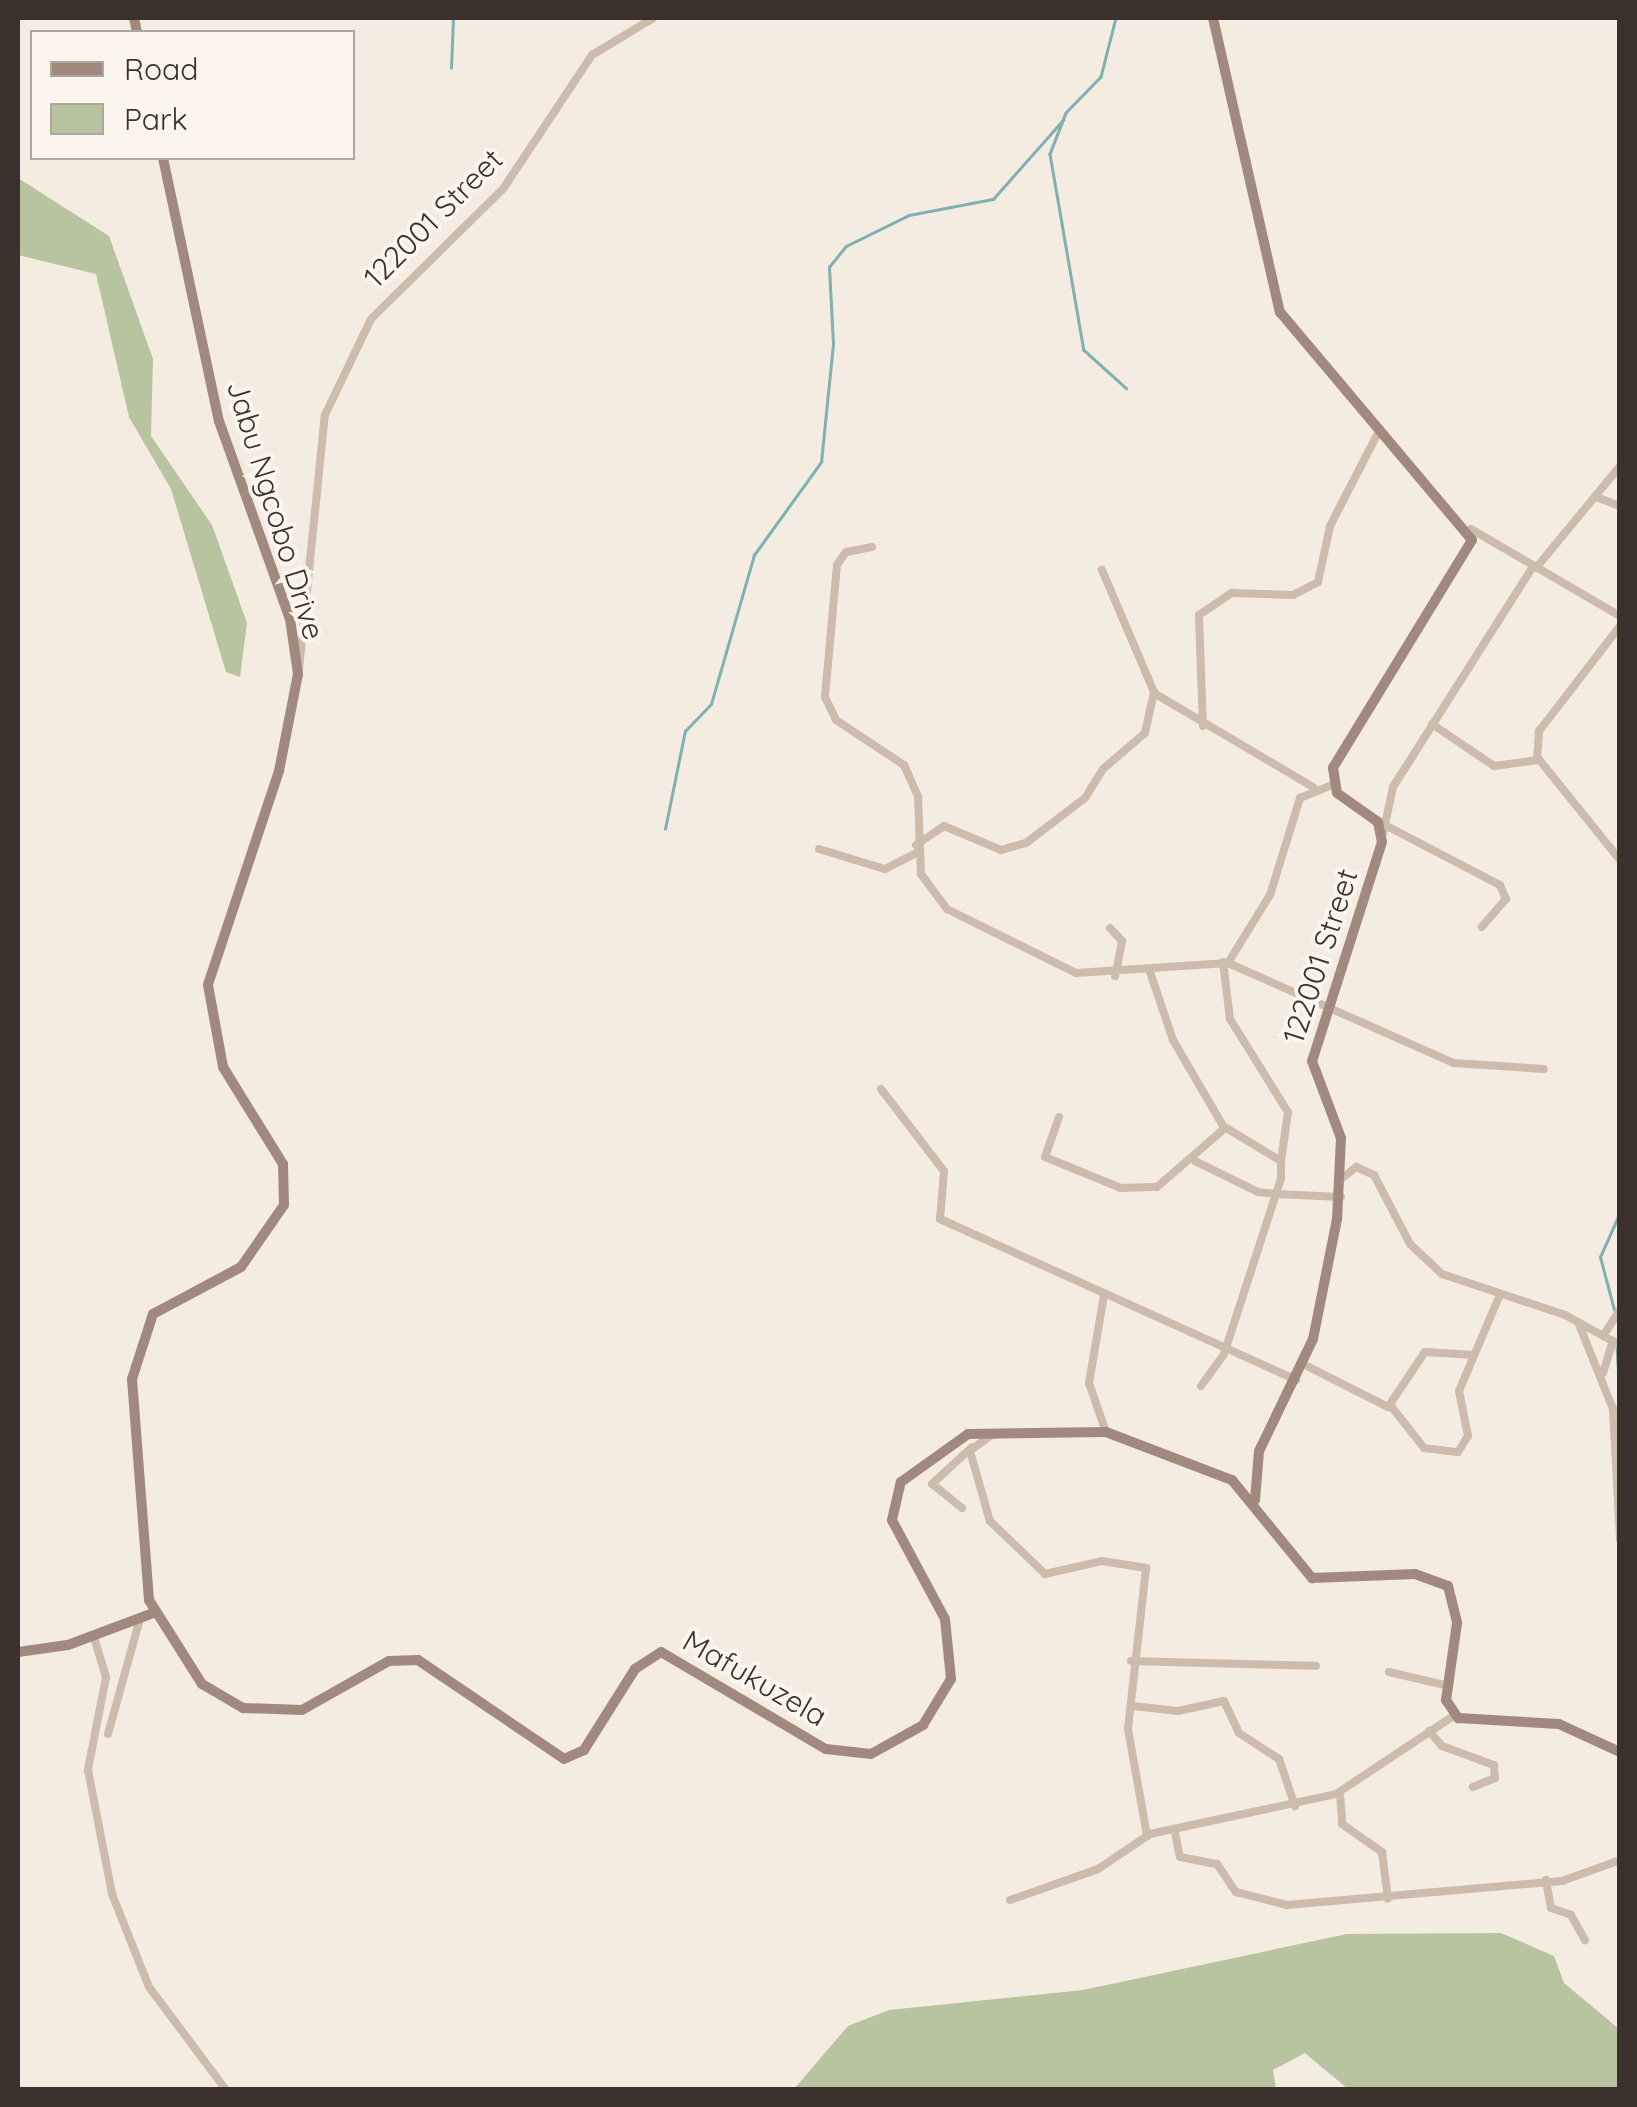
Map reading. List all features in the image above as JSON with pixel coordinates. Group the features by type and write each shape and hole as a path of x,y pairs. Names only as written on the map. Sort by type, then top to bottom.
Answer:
{"main road":[{"path":"1213,18 1280,312 1471,529 1469,550 1339,754 1333,786"},
{"name":"Jabu Ngcobo Drive","path":"153,1613 132,1429 138,1340 162,1306 254,1255 286,1194 278,1155 223,1067 208,985 279,772 298,674 286,606 218,421 163,160"},
{"name":"122001 Street","path":"1255,1500 1258,1451 1304,1364 1341,1196 1341,1138 1312,1070 1384,830 1333,786"},
{"name":"Mafukuzela","path":"153,1613 202,1684 242,1708 314,1706 377,1666 409,1659 449,1676 564,1759 584,1750 635,1669 662,1652 826,1749 871,1754 923,1725 951,1679 944,1620 899,1541 895,1494 942,1446 997,1432 1106,1432 1221,1474 1255,1500 1292,1563 1312,1578 1416,1574 1448,1586 1457,1606 1448,1686 1455,1715"},
{"path":"18,1652 94,1637 153,1613"},
{"path":"1455,1715 1558,1724 1620,1752"}],"street":[{"name":"122001 Street","path":"298,674 324,415 371,318 503,188 592,55 653,18"},
{"path":"1203,726 1199,615 1232,593 1279,596 1313,586 1330,526 1380,429"},
{"path":"1482,927 1506,899 1500,885 1384,830 1393,787 1535,567 1620,466"},
{"path":"1596,497 1620,506"},
{"path":"1471,529 1620,616"},
{"path":"872,547 846,552 837,565 824,687 836,720 904,766 918,797 916,849 926,888 948,910 1057,966 1115,976 1225,962 1328,1012 1471,1068 1544,1069"},
{"path":"1102,570 1154,694 1313,787 1333,786"},
{"path":"286,606 305,607"},
{"path":"1620,626 1539,732 1539,760 1620,860"},
{"path":"819,850 885,869 944,826 1000,850 1033,840 1145,733 1154,694"},
{"path":"1432,724 1494,766 1539,760"},
{"path":"1201,1386 1224,1354 1276,1194 1288,1112 1225,1007 1225,962 1270,895 1300,798 1313,787"},
{"path":"1110,928 1122,941 1115,976"},
{"path":"1150,972 1173,1040 1224,1128 1281,1162"},
{"path":"881,1089 944,1171 940,1220 1224,1354 1296,1380"},
{"path":"1059,1117 1045,1157 1109,1187 1153,1188 1195,1161 1224,1128"},
{"path":"1195,1161 1232,1184 1276,1194 1341,1196"},
{"path":"1340,1180 1367,1169 1420,1256 1498,1299 1577,1322 1616,1343 1603,1373"},
{"path":"1104,1295 1090,1383 1106,1432"},
{"path":"1304,1364 1392,1406 1424,1448 1452,1456 1467,1442 1458,1399 1498,1299"},
{"path":"1603,1336 1620,1310"},
{"path":"1577,1322 1603,1373 1616,1426 1620,1540"},
{"path":"1392,1406 1425,1352 1474,1355"},
{"path":"962,1508 932,1484 972,1447 997,1432"},
{"path":"972,1447 990,1522 1045,1574 1102,1561 1146,1568 1131,1662 1133,1706 1128,1747 1146,1836"},
{"path":"108,1734 140,1619"},
{"path":"94,1637 106,1677 88,1770 112,1894 149,1987 226,2090"},
{"path":"1131,1662 1316,1666"},
{"path":"1389,1672 1448,1686"},
{"path":"1133,1706 1178,1711 1224,1700 1239,1733 1279,1759 1295,1806"},
{"path":"1010,1900 1098,1869 1146,1836 1295,1806 1340,1792 1455,1715"},
{"path":"1429,1731 1442,1746 1494,1765 1495,1778 1474,1787"},
{"path":"1340,1792 1348,1832 1382,1852 1388,1899"},
{"path":"1175,1832 1180,1857 1217,1864 1233,1890 1269,1904 1388,1899 1546,1880 1620,1860"},
{"path":"1546,1880 1551,1908 1571,1915 1586,1940"}],"green space":[{"path":"18,178 109,236 153,359 151,436 212,525 247,623 240,677 226,672 171,489 129,417 96,274 18,255"},
{"path":"1501,1933 1554,1956 1564,1983 1619,2029 1619,2089 1348,2089 1305,2053 1273,2070 1276,2089 794,2089 848,2026 889,2010 1083,1990 1347,1934"}],"waterway":[{"path":"451,68 453,18"},
{"path":"1116,18 1101,77 1066,113 1050,154 1084,350 1126,388"},
{"path":"665,829 685,731 711,704 754,555 821,462 833,344 829,267 846,246 909,215 993,199 1063,120"},
{"path":"1614,1310 1600,1257 1620,1212"},
{"path":"1619,1340 1620,1331"},
{"path":"1617,1347 1620,1395"}]}
